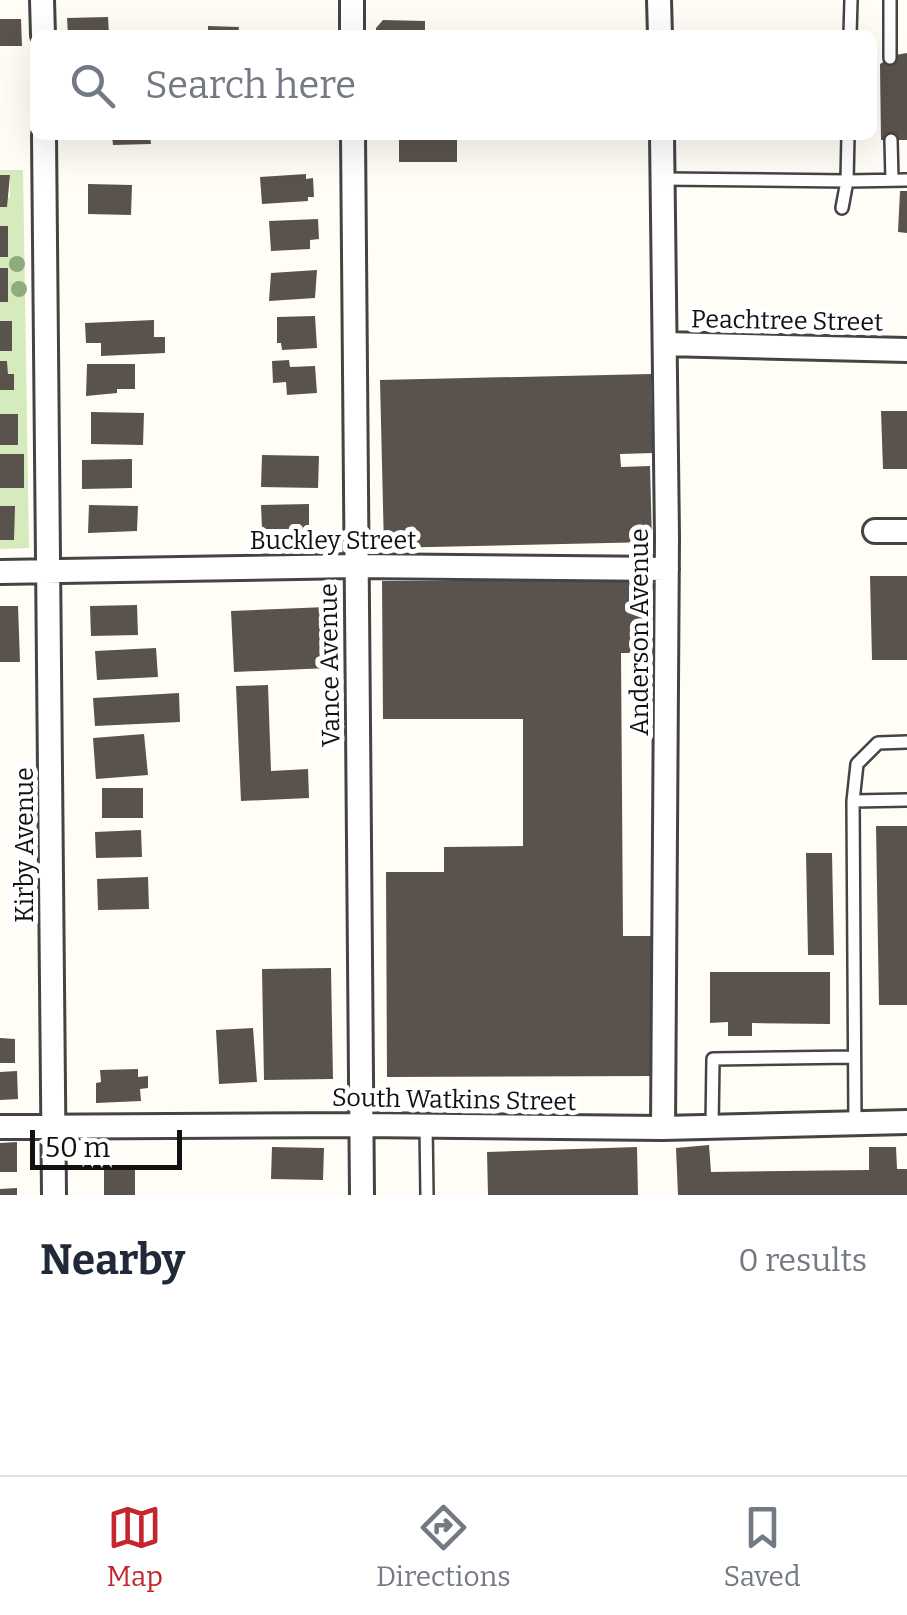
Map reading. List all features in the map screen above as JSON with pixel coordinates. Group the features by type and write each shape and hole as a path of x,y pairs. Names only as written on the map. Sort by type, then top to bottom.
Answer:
{"street":[{"path":"42,0 43,30"},
{"path":"352,0 352,30"},
{"path":"659,0 660,30"},
{"name":"Kirby Avenue","path":"44,140 54,1195"},
{"name":"Vance Avenue","path":"353,140 362,1195"},
{"name":"Anderson Avenue","path":"662,140 667,568 663,1128"},
{"name":"Peachtree Street","path":"666,344 907,350"},
{"path":"875,532 907,532"},
{"name":"Buckley Street","path":"0,572 355,566 667,568"},
{"name":"South Watkins Street","path":"0,1127 361,1124 663,1128 907,1122"}],"lane":[{"path":"850,30 852,0"},
{"path":"890,0 890,58"},
{"path":"842,208 848,140"},
{"path":"891,140 892,180"},
{"path":"663,179 907,180"},
{"path":"855,1123 853,802 857,764 878,742 907,742"},
{"path":"853,802 907,800"},
{"path":"712,1126 713,1059 854,1057"},
{"path":"426,1126 428,1195"}],"green space":[{"path":"0,170 23,170 29,548 0,549 0,540 14,540 14,506 0,506 0,488 24,488 24,455 0,454 0,445 18,444 17,414 0,414 0,390 14,389 14,375 8,374 7,361 0,361 0,351 12,350 12,322 0,321 0,302 8,301 8,269 0,268 0,257 8,256 8,227 0,226 0,207 7,207 10,175 0,175"}],"building":[{"path":"108,17 109,30 68,30 67,18"},
{"path":"0,19 21,19 22,46 0,46"},
{"path":"383,20 425,21 425,30 376,28"},
{"path":"208,26 239,27 239,30 208,30"},
{"path":"907,53 907,140 881,140 880,64"},
{"path":"112,140 151,140 151,144 113,145"},
{"path":"399,140 457,140 457,162 399,162"},
{"path":"306,174 306,179 313,178 314,197 308,197 308,201 262,204 260,177"},
{"path":"0,175 10,175 7,207 0,207"},
{"path":"88,184 132,185 131,215 88,214"},
{"path":"900,191 907,191 907,233 898,232"},
{"path":"318,219 319,239 310,240 310,249 271,251 269,221"},
{"path":"0,226 8,226 8,257 0,257"},
{"path":"0,268 8,268 8,302 0,302"},
{"path":"317,270 315,298 269,301 271,273"},
{"path":"315,316 317,348 282,350 281,343 277,343 277,317"},
{"path":"154,320 154,337 165,337 165,353 101,356 101,343 86,343 85,323"},
{"path":"0,321 12,321 12,351 0,351"},
{"path":"289,360 290,367 315,366 317,393 287,395 286,382 273,383 272,361"},
{"path":"0,361 7,361 8,374 14,374 14,390 0,390"},
{"path":"87,364 135,364 135,389 86,396"},
{"path":"651,374 653,453 620,454 621,467 650,466 652,542 384,548 380,380"},
{"path":"881,411 907,411 907,469 883,469"},
{"path":"91,412 144,413 143,445 91,444"},
{"path":"0,414 18,414 18,445 0,445"},
{"path":"0,454 24,454 24,488 0,488"},
{"path":"262,455 319,456 318,488 261,487"},
{"path":"132,459 132,488 82,489 82,460"},
{"path":"309,504 309,528 290,533 289,529 262,529 261,505"},
{"path":"89,505 138,506 137,531 88,533"},
{"path":"0,506 15,506 14,540 0,540"},
{"path":"870,576 907,576 907,660 872,660"},
{"path":"382,581 649,581 650,653 621,653 623,936 655,936 656,1076 387,1077 386,872 444,872 444,847 523,846 523,719 383,719"},
{"path":"137,605 138,635 91,636 90,606"},
{"path":"0,606 18,606 20,662 0,662"},
{"path":"326,607 329,668 234,672 231,611"},
{"path":"156,648 158,677 97,680 95,651"},
{"path":"268,685 271,771 308,769 309,798 241,801 236,686"},
{"path":"179,693 180,722 95,726 93,698"},
{"path":"144,734 148,775 96,779 93,738"},
{"path":"102,788 143,788 143,818 102,818"},
{"path":"876,826 907,826 907,1005 879,1005"},
{"path":"141,830 142,857 96,858 95,832"},
{"path":"806,853 832,853 834,955 808,955"},
{"path":"148,877 149,909 98,910 97,879"},
{"path":"331,968 333,1079 264,1080 262,969"},
{"path":"710,972 830,972 830,1024 752,1023 752,1036 728,1036 728,1022 710,1023"},
{"path":"253,1028 257,1082 219,1084 216,1030"},
{"path":"0,1038 15,1039 15,1063 0,1063"},
{"path":"138,1069 138,1077 148,1076 148,1088 140,1089 141,1101 96,1103 100,1070"},
{"path":"17,1071 18,1099 0,1100 0,1072"},
{"path":"17,1142 17,1172 0,1172 0,1143"},
{"path":"709,1145 711,1172 869,1170 869,1147 896,1147 897,1169 907,1169 907,1195 678,1195 676,1148"},
{"path":"272,1147 324,1148 323,1180 271,1179"},
{"path":"637,1147 638,1195 488,1195 487,1152"},
{"path":"104,1167 135,1167 135,1195 104,1195"},
{"path":"17,1188 17,1195 0,1195 0,1189"}]}
